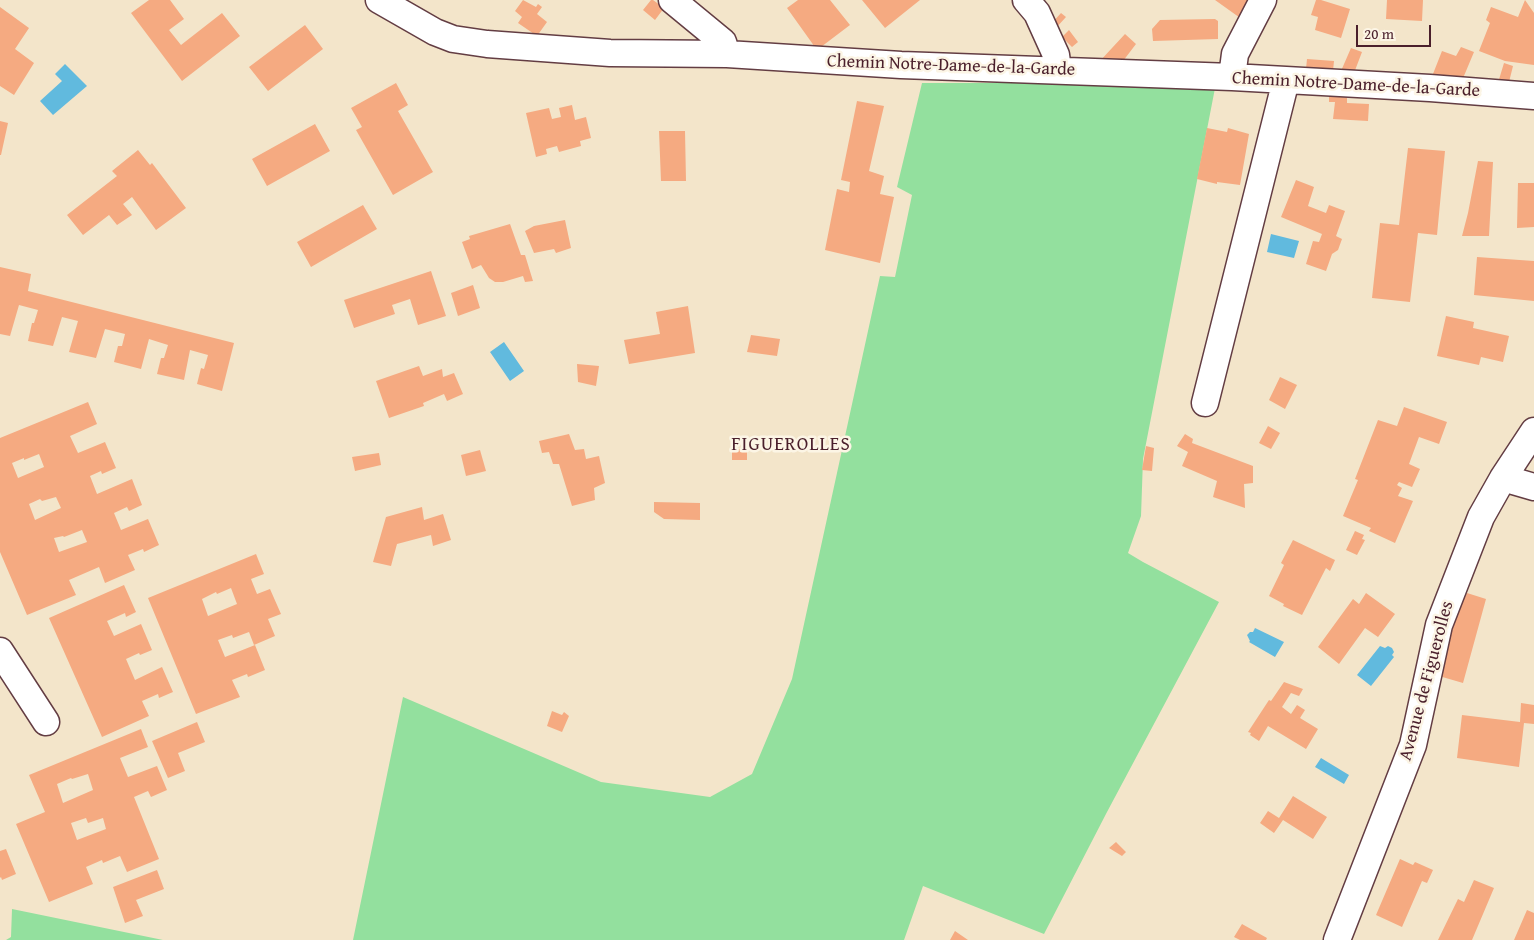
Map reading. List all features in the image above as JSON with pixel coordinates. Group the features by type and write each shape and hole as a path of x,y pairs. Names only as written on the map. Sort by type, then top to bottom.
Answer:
{"street":[{"name":"Chemin Notre-Dame-de-la-Garde","path":"378,0 417,23 453,39 487,44 610,53 727,54 901,65 1232,77 1421,87 1534,96"},
{"path":"672,0 723,42 727,54"},
{"path":"1026,0 1037,13 1056,55 1058,70"},
{"path":"1232,77 1235,54 1263,0"},
{"path":"1205,403 1286,80"},
{"name":"Avenue de Figuerolles","path":"1337,940 1413,746 1439,625 1481,517 1503,478 1534,431"},
{"path":"1503,478 1534,487"},
{"path":"0,651 46,722"}],"green space":[{"path":"922,83 1216,83 1143,459 1141,516 1128,553 1219,602 1044,934 923,886 904,940 353,940 403,697 601,782 710,797 752,774 792,679 880,276 895,277 912,195 897,187"},
{"path":"12,909 163,940 6,940 11,937"}],"water":[{"path":"65,64 87,86 53,115 40,101 62,81 55,74"},
{"path":"1271,234 1299,241 1294,258 1267,252"},
{"path":"504,342 524,371 510,381 490,352"},
{"path":"1255,628 1284,642 1275,657 1249,642 1247,635 1253,632"},
{"path":"1380,646 1392,648 1394,652 1392,655 1394,657 1371,686 1357,675"},
{"path":"1321,758 1349,775 1344,784 1315,767"}],"building":[{"path":"149,0 170,0 184,19 169,30 181,45 222,13 240,36 182,81 131,13"},
{"path":"523,0 536,7 538,4 542,7 537,14 547,22 537,36 518,23 522,17 515,11"},
{"path":"651,0 664,8 655,20 643,10"},
{"path":"798,0 830,0 850,25 817,50 787,8"},
{"path":"862,0 920,0 885,28"},
{"path":"1215,0 1254,0 1243,20"},
{"path":"1316,0 1350,9 1341,38 1315,30 1318,17 1311,15"},
{"path":"1387,0 1423,0 1422,21 1386,19"},
{"path":"1525,0 1534,13 1534,65 1505,61 1479,51 1490,23 1486,20 1491,7 1518,17"},
{"path":"0,7 29,28 15,49 34,63 14,95 0,86"},
{"path":"1061,13 1066,17 1055,29 1052,23"},
{"path":"1215,19 1218,21 1218,39 1153,41 1152,29 1160,20"},
{"path":"305,25 323,49 268,91 249,67"},
{"path":"1069,30 1078,42 1072,47 1062,37"},
{"path":"1125,34 1136,44 1120,65 1099,62"},
{"path":"1461,47 1474,52 1461,83 1431,79 1442,51 1456,56"},
{"path":"1351,48 1362,52 1354,73 1341,71"},
{"path":"1307,59 1334,61 1333,71 1306,69"},
{"path":"1504,63 1513,66 1508,86 1497,86"},
{"path":"396,83 408,105 398,111 433,172 393,195 356,130 362,127 351,108"},
{"path":"1329,88 1347,90 1347,103 1369,104 1368,121 1333,119 1335,102 1329,102"},
{"path":"857,101 884,106 869,171 884,176 880,194 894,197 880,263 825,250 837,189 849,192 850,182 841,180"},
{"path":"572,105 575,120 586,117 591,138 580,141 581,146 559,152 557,146 546,149 547,154 536,157 526,113 549,108 552,119 561,117 559,108"},
{"path":"0,121 8,123 1,155 0,155"},
{"path":"315,124 330,151 267,186 252,159"},
{"path":"1207,128 1227,132 1228,128 1249,134 1240,185 1217,182 1217,184 1197,179"},
{"path":"659,131 685,131 686,181 661,181"},
{"path":"1408,148 1445,151 1437,235 1418,233 1410,302 1372,298 1380,223 1399,225"},
{"path":"138,150 150,165 152,163 186,208 156,230 132,197 123,204 132,215 117,225 109,215 83,235 67,215 117,176 112,171"},
{"path":"1478,161 1493,162 1489,236 1462,236 1468,213"},
{"path":"1296,180 1314,187 1308,206 1326,213 1329,205 1345,211 1336,236 1342,239 1338,250 1332,254 1326,271 1306,264 1313,241 1319,242 1322,234 1281,217"},
{"path":"1518,183 1534,183 1534,227 1517,228"},
{"path":"363,205 377,229 311,267 297,242"},
{"path":"565,220 571,248 556,253 554,249 534,253 525,231 534,226"},
{"path":"510,224 521,255 525,255 533,281 525,282 523,276 503,282 495,282 489,278 481,265 472,269 462,242 470,239 469,236"},
{"path":"1477,257 1534,261 1534,301 1474,295"},
{"path":"0,267 31,274 28,291 234,343 222,391 197,384 201,368 204,369 208,355 190,350 184,380 157,374 161,358 164,358 168,345 149,339 141,369 114,362 118,346 122,346 125,334 105,329 96,358 69,352 78,321 62,317 53,346 28,341 32,323 34,323 38,310 19,305 10,336 0,334"},
{"path":"431,271 446,316 418,325 410,299 392,305 395,314 354,328 344,300"},
{"path":"473,285 480,308 458,316 451,293"},
{"path":"688,306 695,353 629,364 624,340 660,334 656,312"},
{"path":"1446,316 1474,322 1473,328 1509,336 1503,362 1481,357 1479,365 1437,356"},
{"path":"751,335 780,339 777,356 747,352"},
{"path":"577,364 599,366 596,386 578,382"},
{"path":"419,366 423,376 442,369 443,377 454,373 463,394 447,401 444,394 423,403 424,406 389,418 376,381"},
{"path":"1280,377 1297,385 1285,409 1269,400"},
{"path":"88,402 97,424 70,436 78,453 105,442 116,468 102,474 101,471 90,476 97,494 132,479 142,505 129,511 127,507 114,513 121,530 148,519 159,545 144,552 143,549 128,555 135,570 105,583 99,567 69,580 76,595 27,615 0,552 0,438","holes":["39,454 44,467 18,478 12,463","56,497 61,508 35,520 29,504 40,499 42,501","82,530 87,542 59,552 54,538 64,537"]},
{"path":"1404,407 1447,422 1439,444 1419,437 1409,464 1420,469 1412,487 1399,482 1397,485 1402,488 1398,496 1413,501 1395,543 1369,531 1371,528 1343,516 1358,480 1355,479 1378,420 1397,426"},
{"path":"1268,426 1280,433 1271,449 1259,443"},
{"path":"569,434 575,450 584,449 586,459 599,456 605,483 594,488 595,500 572,506 559,464 553,464 549,452 542,453 539,441"},
{"path":"1185,434 1193,439 1192,443 1253,466 1253,483 1244,484 1245,508 1213,497 1217,481 1182,466 1188,452 1177,446"},
{"path":"1146,446 1154,448 1152,471 1142,470"},
{"path":"732,449 747,449 747,460 732,460"},
{"path":"480,450 486,471 466,476 461,455"},
{"path":"379,453 381,465 355,471 352,457"},
{"path":"654,502 700,503 700,520 664,519 654,512"},
{"path":"422,507 424,520 443,514 451,540 433,546 431,535 397,544 391,566 373,562 386,517"},
{"path":"1355,531 1364,535 1362,539 1365,540 1357,555 1346,550"},
{"path":"1293,540 1335,560 1330,571 1326,568 1302,615 1283,606 1284,604 1269,596 1284,565 1281,563"},
{"path":"256,554 264,574 251,579 257,594 270,589 281,614 268,619 275,636 254,645 249,632 233,638 232,635 218,640 225,657 255,645 265,670 248,677 247,674 232,680 240,697 196,714 148,598","holes":["231,588 237,604 208,616 202,599 216,592 217,594"]},
{"path":"124,585 136,612 126,617 125,613 107,621 114,636 141,624 152,650 126,659 135,680 162,667 173,692 159,698 158,694 142,701 149,716 102,737 49,618"},
{"path":"1366,593 1395,614 1378,637 1365,628 1339,664 1318,647 1353,599 1359,604"},
{"path":"1467,593 1486,599 1463,683 1439,676 1461,604"},
{"path":"1284,682 1303,689 1299,696 1291,693 1282,707 1291,714 1297,705 1305,710 1300,718 1318,729 1306,749 1268,726 1259,741 1248,732 1269,700 1271,701"},
{"path":"1521,703 1534,705 1534,724 1524,723 1519,767 1457,758 1462,715 1520,722"},
{"path":"552,711 562,715 564,712 569,716 562,732 547,726"},
{"path":"197,722 205,742 178,753 185,771 168,778 152,741"},
{"path":"141,729 148,747 120,758 128,777 157,766 167,790 151,797 148,791 134,797 159,859 127,872 120,856 103,863 102,860 86,867 93,884 49,902 16,824 45,812 29,775","holes":["88,774 93,790 63,803 57,784","86,818 88,823 103,818 106,829 77,840 71,823"]},
{"path":"1293,796 1327,817 1313,839 1283,820 1274,833 1260,823 1268,811 1279,818"},
{"path":"1116,842 1126,852 1122,856 1109,848"},
{"path":"6,849 16,874 2,880 0,878 0,851"},
{"path":"1400,859 1413,865 1415,862 1433,870 1427,883 1422,881 1402,927 1376,915"},
{"path":"157,870 164,889 136,900 143,916 125,923 113,887"},
{"path":"1474,880 1494,888 1472,940 1438,940 1458,899 1464,902"},
{"path":"1527,910 1534,913 1534,940 1514,940"},
{"path":"1242,924 1267,938 1266,940 1240,940 1234,937"},
{"path":"955,931 968,940 950,940"}],"district":[{"name":"FIGUEROLLES","path":"791,445"}]}
